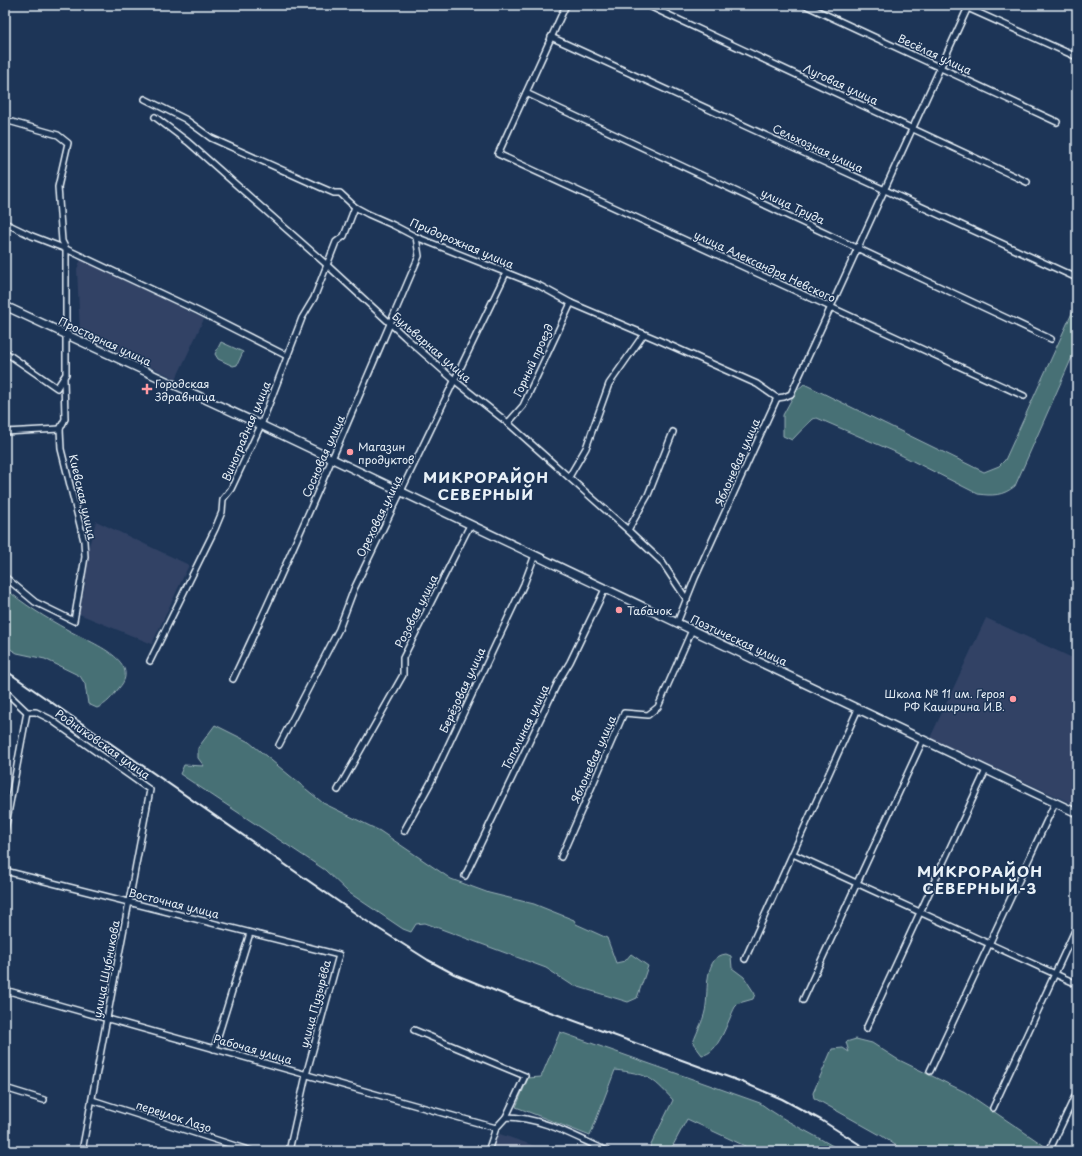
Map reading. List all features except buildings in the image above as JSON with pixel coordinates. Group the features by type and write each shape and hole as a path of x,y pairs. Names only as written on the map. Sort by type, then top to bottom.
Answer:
{"street":[{"path":"526,93 566,5"},
{"name":"Луговая улица","path":"647,5 1027,182"},
{"name":"Весёлая улица","path":"805,5 1056,122"},
{"path":"961,5 968,6 1077,57"},
{"path":"777,398 791,394 968,6"},
{"name":"Сельхозная улица","path":"551,37 1077,278"},
{"name":"улица Александра Невского","path":"526,93 498,154 1024,396"},
{"name":"улица Труда","path":"526,93 1051,339"},
{"name":"Придорожная улица","path":"145,99 185,119 211,138 334,193 340,193 355,207 416,237 540,286 571,303 757,384 777,398"},
{"name":"Бульварная улица","path":"154,117 188,142 327,265 390,324 454,380 508,423 628,530 662,562 687,600"},
{"name":"Киевская улица","path":"5,120 58,134 68,143 58,187 62,241 66,249 66,374 64,378 65,419 60,429 61,449 84,542 85,557 74,621 35,602 5,577"},
{"name":"Виноградная улица","path":"150,661 215,529 222,512 223,499 232,489 261,425 302,318 314,298 336,242 344,236 355,207"},
{"path":"5,223 32,236 66,249 198,311 287,356"},
{"name":"Сосновая улица","path":"233,679 276,589 288,558 333,459 419,256 416,237"},
{"name":"Ореховая улица","path":"279,745 339,629 354,589 402,492 506,273"},
{"name":"Горный проезд","path":"508,423 522,406 571,303"},
{"name":"Просторная улица","path":"5,306 66,336 261,425"},
{"path":"569,477 586,448 609,384 644,334"},
{"path":"5,352 57,388 64,378"},
{"name":"Яблоневая улица","path":"677,623 698,570 777,398"},
{"name":"Поэтическая улица","path":"261,425 1077,813"},
{"path":"5,432 60,429"},
{"path":"628,530 648,495 673,432"},
{"name":"Розовая улица","path":"338,790 402,675 403,658 470,525"},
{"name":"Берёзовая улица","path":"404,831 431,782 524,584 535,555"},
{"name":"Тополиная улица","path":"464,876 555,688 570,662 605,589"},
{"name":"Яблоневая улица","path":"561,856 624,713 648,715 658,707 692,630"},
{"path":"5,690 27,712 5,830"},
{"path":"745,959 858,709"},
{"name":"Родниковская улица","path":"27,712 36,712 50,719 150,790"},
{"path":"803,1000 923,740"},
{"path":"866,1029 986,770"},
{"name":"улица Шубникова","path":"82,1151 150,790"},
{"path":"5,796 11,797"},
{"path":"930,1071 1055,803"},
{"path":"793,854 1077,984"},
{"name":"Восточная улица","path":"5,871 339,955"},
{"path":"994,1108 1077,926"},
{"path":"214,1049 250,933"},
{"name":"улица Пузырёва","path":"289,1151 306,1075 339,955"},
{"name":"Рабочая улица","path":"5,990 496,1128"},
{"path":"414,1030 525,1076 506,1117 496,1128 488,1151"},
{"path":"5,1088 44,1100"},
{"path":"1051,1147 1077,1092"},
{"name":"переулок Лазо","path":"92,1100 251,1151"},
{"path":"506,1117 523,1117 544,1124 607,1151"}],"shaded area":[{"path":"81,259 204,319 176,379 80,334 77,269"},
{"path":"96,521 189,565 152,644 79,614 85,586 88,550"},
{"name":"Школа № 11 им. Героя РФ Каширина И.В.","path":"986,618 1077,660 1077,806 930,738"},
{"path":"497,1133 535,1146 534,1151 492,1151"}],"green space":[{"path":"1077,302 1077,346 1015,486 1006,492 993,495 978,494 893,451 817,418 812,419 792,440 783,436 783,415 796,391 804,384 984,472 999,466 1005,460"},
{"path":"221,342 243,352 237,365 233,366 218,359 215,354"},
{"path":"5,588 19,600 76,635 99,646 119,660 124,669 125,678 107,702 97,708 88,704 85,684 80,676 45,659 17,653 5,646"},
{"path":"215,725 249,742 323,803 380,831 451,879 489,893 534,904 574,920 576,924 607,938 616,963 625,961 631,954 648,966 637,998 628,1002 572,985 546,968 425,923 416,924 411,932 403,929 348,892 325,870 180,774 184,765 204,766 198,758 198,748"},
{"path":"726,954 731,956 732,968 744,977 755,994 753,999 739,1003 735,1007 718,1043 708,1053 702,1055 693,1043 703,1020 707,999 708,975 714,961 719,956"},
{"path":"560,1032 760,1103 779,1116 841,1151 743,1151 745,1146 687,1119 670,1151 648,1151 673,1100 653,1081 642,1075 626,1071 615,1070 590,1136 516,1107 528,1078 541,1077"},
{"path":"856,1039 872,1043 897,1059 965,1092 1052,1151 904,1151 882,1136 814,1098 813,1093 832,1049 843,1048 849,1052 846,1042"}],"railway":[{"path":"5,670 365,920 428,960 454,974 520,1001 742,1082 782,1099 821,1120 870,1151"}],"place":[{"name":"Городская Здравница","path":"147,389"},
{"name":"Магазин продуктов","path":"350,452"},
{"name":"Табачок","path":"619,610"},
{"name":"Школа № 11 им. Героя РФ Каширина И.В.","path":"1013,699"}],"district":[{"name":"МИКРОРАЙОН СЕВЕРНЫЙ","path":"486,484"},
{"name":"МИКРОРАЙОН СЕВЕРНЫЙ-3","path":"980,878"}]}
